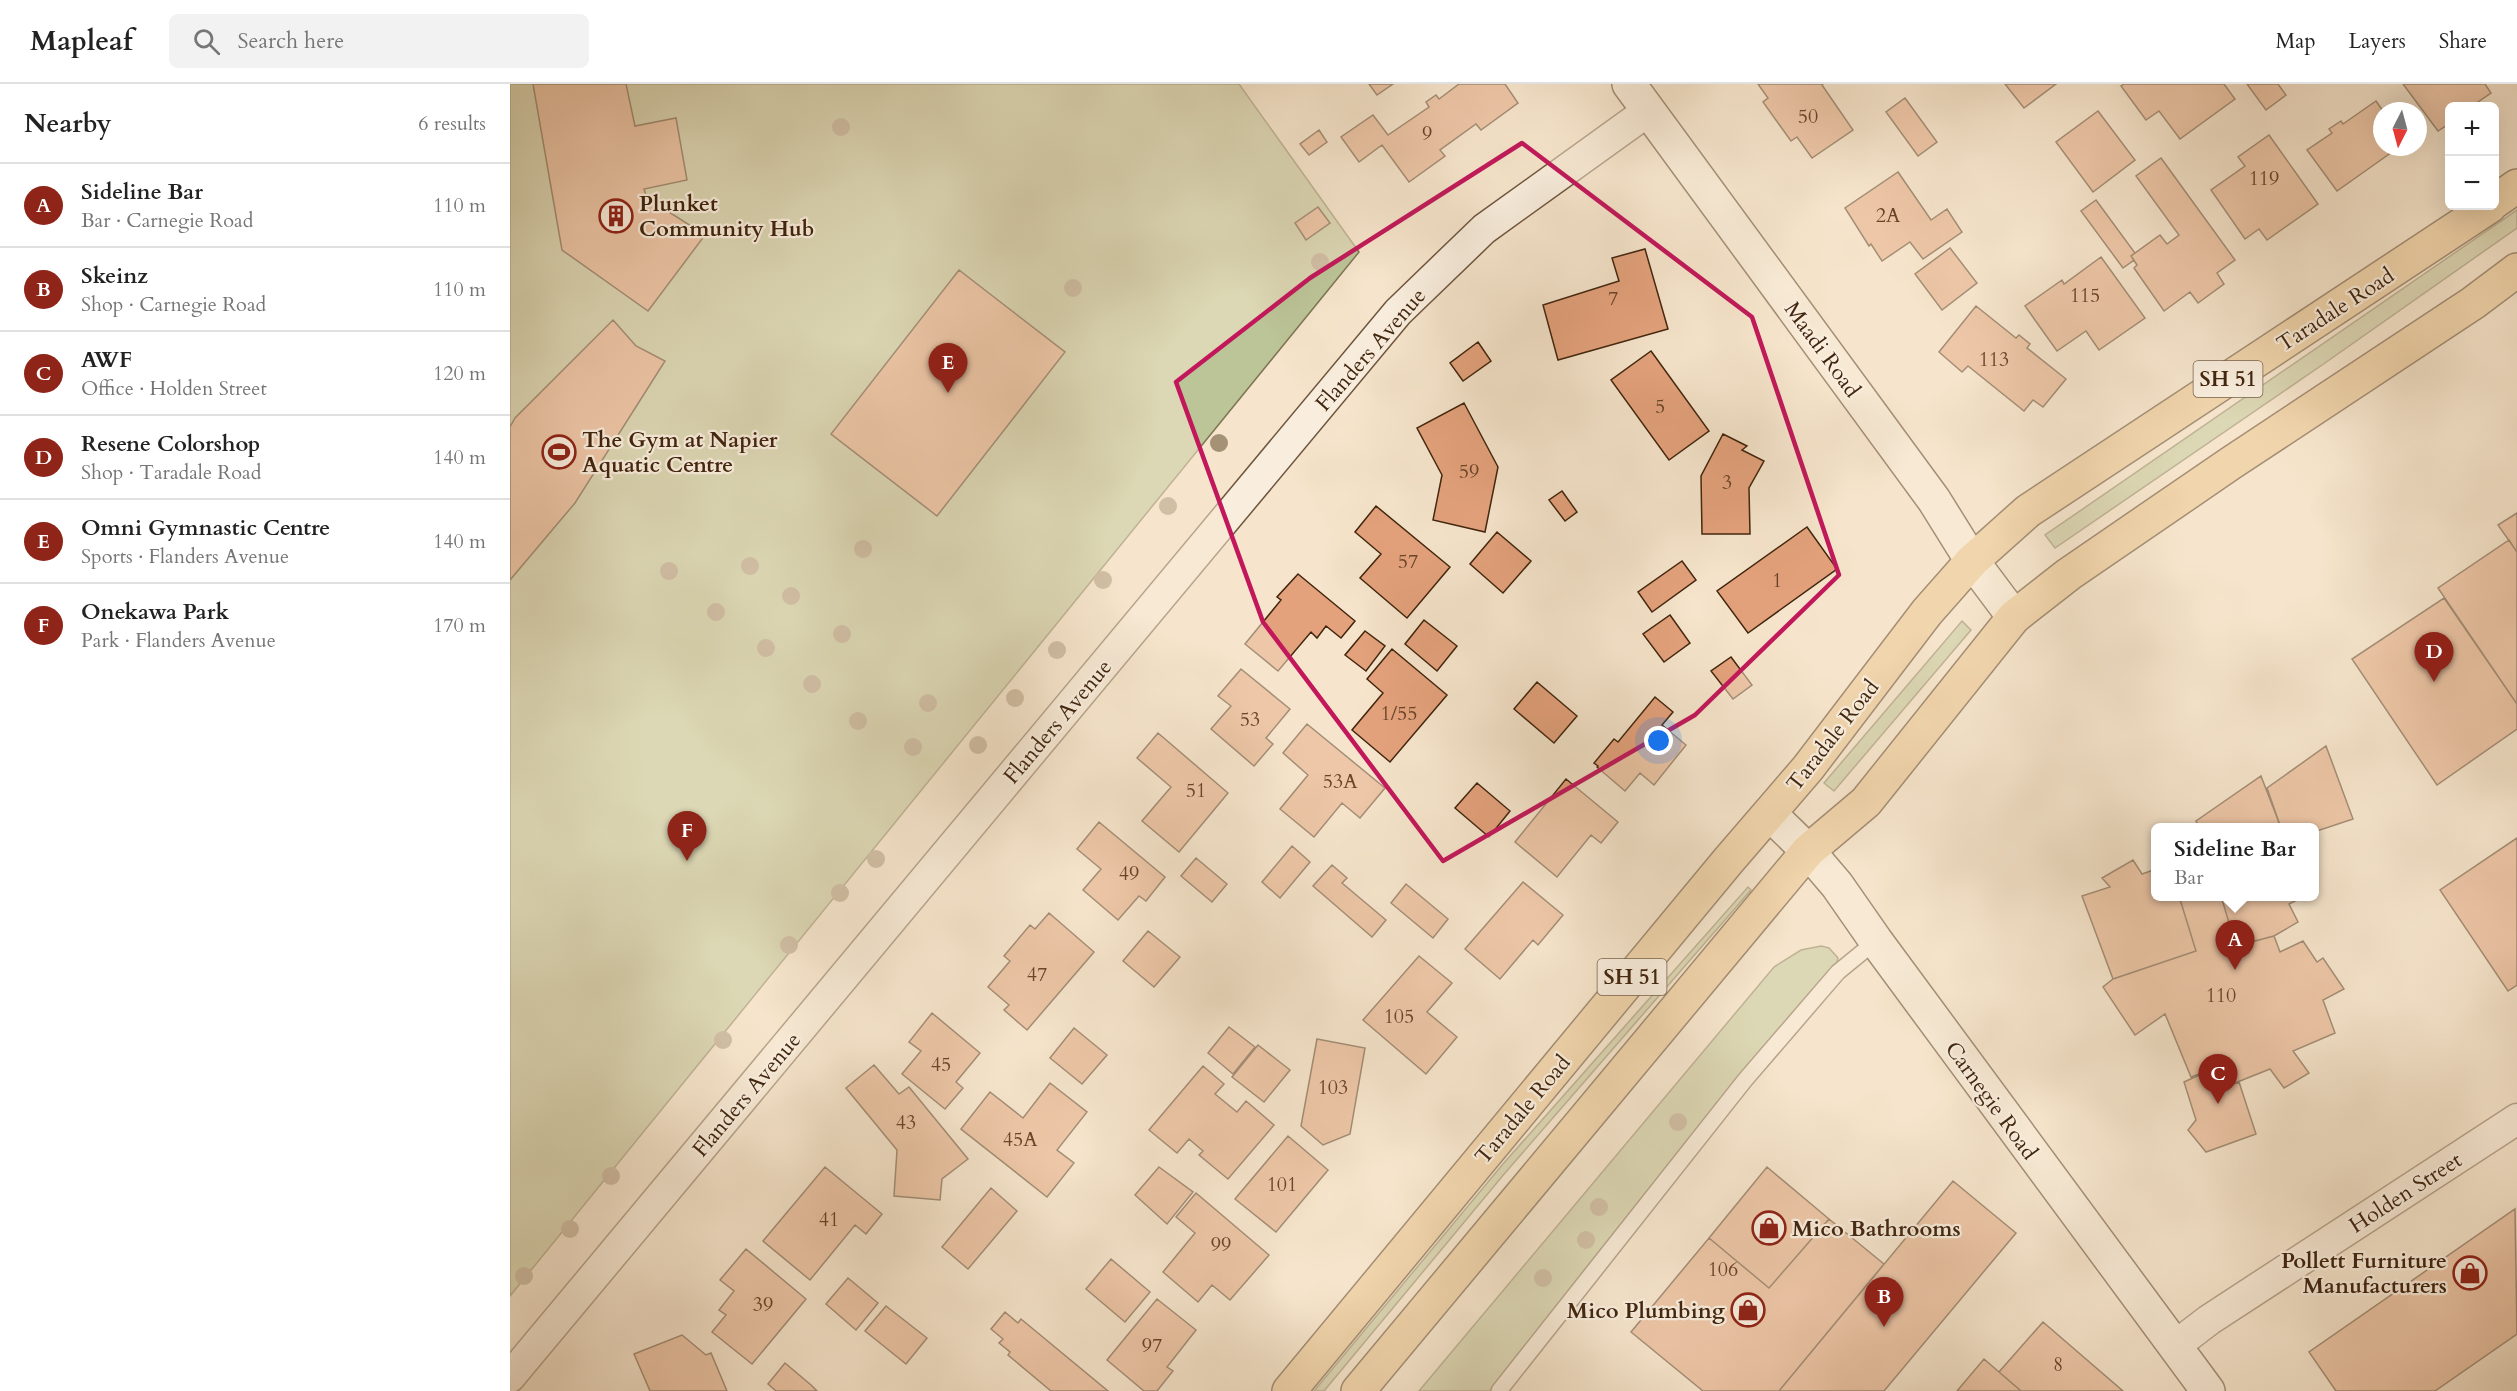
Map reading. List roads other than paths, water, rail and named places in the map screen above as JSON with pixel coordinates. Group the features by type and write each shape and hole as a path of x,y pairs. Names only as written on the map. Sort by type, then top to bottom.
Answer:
{"highway":[{"path":"2499,199 2517,186"},
{"name":"Taradale Road","path":"1289,1391 1705,889 1770,814 1927,612 1972,561 2028,512 2484,210"},
{"name":"SH 51","path":"1358,1391 1809,851 1866,802 2014,616 2069,574 2473,303 2517,270"}],"street":[{"name":"Maadi Road","path":"1629,84 1934,500 1972,561 2014,616"},
{"name":"Flanders Avenue","path":"510,1377 1398,312 1484,229 1648,111"},
{"name":"Carnegie Road","path":"1770,814 1809,851 1837,885 2208,1391"},
{"name":"Holden Street","path":"2175,1347 2209,1320 2517,1119"}],"lane":[{"path":"1499,1391 1744,1080 1838,972 1876,941"}],"place":[{"name":"Plunket Community Hub","path":"616,216"},
{"name":"Omni Gymnastic Centre","path":"948,393"},
{"name":"The Gym at Napier Aquatic Centre","path":"559,452"},
{"name":"Resene Colorshop","path":"2434,682"},
{"name":"Onekawa Park","path":"687,861"},
{"name":"Sideline Bar","path":"2235,970"},
{"name":"AWF","path":"2218,1104"},
{"name":"Mico Bathrooms","path":"1769,1228"},
{"name":"Pollett Furniture Manufacturers","path":"2470,1273"},
{"name":"Mico Plumbing","path":"1748,1310"},
{"name":"Skeinz","path":"1884,1327"}]}
